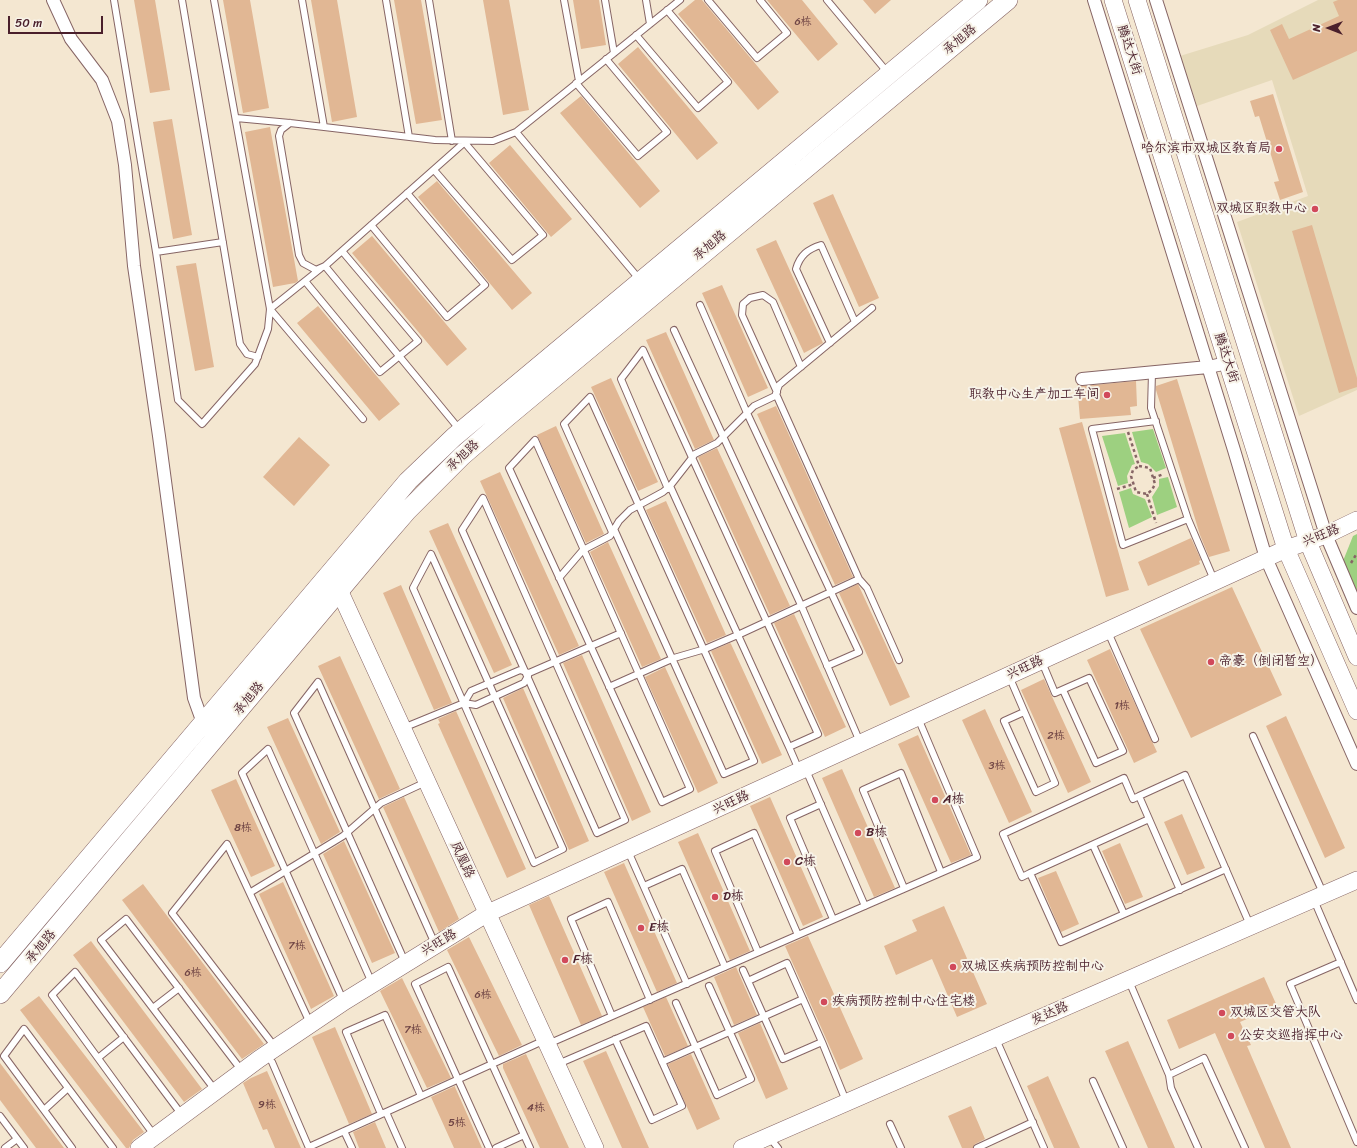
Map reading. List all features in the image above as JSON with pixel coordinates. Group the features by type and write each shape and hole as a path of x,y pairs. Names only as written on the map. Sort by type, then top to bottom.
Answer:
{"main road":[{"name":"承旭路","path":"0,963 408,481 461,431 978,0"},
{"name":"承旭路","path":"0,994 407,511 462,456 685,267 1008,0"}],"street":[{"path":"53,0 71,39 102,80 118,121 125,165 134,266 159,436 194,698 203,723"},
{"path":"1094,0 1266,558 1357,764"},
{"name":"腾达大街","path":"1113,0 1286,549 1357,710"},
{"name":"腾达大街","path":"1137,0 1308,542 1357,657"},
{"path":"1156,0 1326,535 1357,608"},
{"path":"1082,379 1208,367 1228,362"},
{"name":"兴旺路","path":"139,1148 242,1072 274,1055 310,1024 344,1001 486,914 1266,558 1286,549 1326,535 1357,520"},
{"name":"凤凰路","path":"330,572 486,914 595,1148"},
{"name":"发达路","path":"762,1144 847,1102 1357,880"}],"lane":[{"path":"114,0 156,252 178,400 202,424 255,364 268,329 270,309 214,0"},
{"path":"182,0 240,344 247,354 258,358"},
{"path":"302,0 324,127"},
{"path":"386,0 409,137"},
{"path":"429,0 452,141"},
{"path":"564,0 577,82 638,156 667,132 606,59"},
{"path":"605,0 614,53"},
{"path":"646,0 650,24"},
{"path":"236,118 409,137 465,142 493,142 516,132 680,0"},
{"path":"708,0 757,58 787,32 760,0"},
{"path":"827,0 890,74"},
{"path":"636,36 698,108 728,82 667,10"},
{"path":"290,123 281,130 279,136 299,256 303,263 309,268 323,267"},
{"path":"516,132 641,281"},
{"path":"270,309 342,251 465,142"},
{"path":"434,170 512,260 543,235 465,142"},
{"path":"371,225 447,317 485,285 407,193"},
{"path":"156,252 222,242"},
{"path":"830,343 796,268 799,259 809,249 821,245 855,322"},
{"path":"305,281 380,372 400,356 418,341 342,251"},
{"path":"323,267 400,356 461,431"},
{"path":"801,367 773,302 763,295 750,298 743,304 742,315 858,579 866,588 899,660"},
{"path":"700,305 747,413 859,652 827,666"},
{"path":"559,578 583,550 610,536 619,521 638,506 669,487 696,454 717,443 754,406 776,393 779,385 872,308"},
{"path":"270,309 363,419"},
{"path":"674,330 801,606 861,743"},
{"path":"789,747 818,734 643,350 621,379 789,747 821,804 865,906"},
{"path":"1152,373 1151,408 1188,519 1214,582"},
{"path":"590,397 638,506 754,761 724,774 673,658 564,424 590,397"},
{"path":"1156,421 1092,429 1123,545 1188,519"},
{"path":"534,440 583,550 690,789 662,802 509,468 534,440"},
{"path":"483,498 625,820 597,833 527,674 462,530 483,498"},
{"path":"431,554 496,696 563,849 534,863 412,588 431,554"},
{"path":"609,687 673,658 703,650 738,635 858,579"},
{"path":"1107,630 1154,739"},
{"path":"402,729 463,703 476,705 524,683 527,674 621,633"},
{"path":"1041,661 1055,693 1089,678 1123,751 1096,763 1063,690"},
{"path":"463,703 471,691 520,670 527,674"},
{"path":"1009,676 1055,783 1036,792 1004,721 1024,712"},
{"path":"406,963 294,713 318,682 436,945"},
{"path":"310,1024 227,844 172,913 274,1055 309,1147 492,1064 650,1000 977,857 917,718"},
{"path":"1253,736 1319,896 1341,962 1357,1000"},
{"path":"344,1001 242,773 268,749 372,984"},
{"path":"904,888 863,790 901,773 941,872"},
{"path":"1149,819 1022,877 1003,834 1124,778 1134,799 1185,775 1251,926"},
{"path":"250,892 286,872 347,832 380,803 426,782"},
{"path":"1139,796 1180,890"},
{"path":"821,804 790,818 833,920"},
{"path":"758,952 716,851 754,833 798,935"},
{"path":"1093,845 1124,914"},
{"path":"627,850 687,984"},
{"path":"644,886 682,869 725,967"},
{"path":"1030,873 1061,942 1226,869"},
{"path":"612,1016 571,919 608,902 650,1000"},
{"path":"216,1091 101,940 126,919 242,1072"},
{"path":"1341,962 1290,984 1357,1142"},
{"path":"748,981 787,964 847,1102"},
{"path":"489,1148 415,984 448,967 530,1148"},
{"path":"743,970 783,1059 822,1042"},
{"path":"155,1136 52,995 76,972 183,1116"},
{"path":"1129,979 1169,1075 1171,1088 1198,1148"},
{"path":"676,1003 717,1095 751,1079 709,986"},
{"path":"153,1008 179,988"},
{"path":"662,1062 803,999"},
{"path":"402,1148 346,1032 385,1015 421,1096"},
{"path":"556,1065 615,1039 646,1026 682,1106 652,1120 615,1039"},
{"path":"72,1148 4,1056 24,1029 113,1148"},
{"path":"98,1058 124,1037"},
{"path":"995,1038 1044,1148"},
{"path":"1169,1075 1204,1058 1245,1148"},
{"path":"1093,1081 1123,1148"},
{"path":"44,1110 68,1088"},
{"path":"0,1116 24,1148"},
{"path":"977,1148 1033,1122"},
{"path":"890,1124 901,1148"},
{"path":"344,1131 352,1148"},
{"path":"496,1148 524,1135"},
{"path":"4,1148 17,1139"}],"path":[{"path":"1126,425 1139,466"},
{"path":"1139,466 1150,468 1155,484 1152,490 1147,494 1136,492 1134,484 1131,476 1133,470 1139,466"},
{"path":"1108,491 1134,484"},
{"path":"1147,494 1159,531"}],"shaded area":[{"name":"双城区职教中心","path":"1318,0 1357,0 1357,390 1299,416 1237,222 1308,196 1272,80 1197,106 1180,56 1248,35"}],"green space":[{"path":"1153,429 1166,468 1156,472 1148,464 1141,462 1132,432"},
{"path":"1125,433 1135,464 1132,465 1127,476 1128,483 1118,486 1102,436"},
{"path":"1168,477 1177,507 1157,515 1152,497 1159,486 1159,479"},
{"path":"1131,488 1133,494 1145,499 1152,517 1129,528 1119,492"},
{"path":"1357,534 1357,593 1343,561 1353,536"}],"building":[{"path":"134,0 155,0 170,90 150,93"},
{"path":"223,0 250,0 269,108 243,113"},
{"path":"311,0 337,0 357,117 332,122"},
{"path":"394,0 421,0 442,120 416,124"},
{"path":"483,0 509,0 529,110 503,115"},
{"path":"573,0 599,0 606,45 581,49"},
{"path":"695,0 702,0 779,92 758,110 678,14"},
{"path":"767,0 802,0 838,44 818,61"},
{"path":"863,0 891,0 875,14"},
{"path":"1338,0 1357,0 1357,51 1293,80 1270,30 1282,24 1289,39 1339,16 1333,2"},
{"path":"638,47 718,143 697,160 618,64"},
{"name":"哈尔滨市双城区教育局","path":"1273,94 1303,192 1280,200 1274,182 1279,181 1259,116 1255,117 1250,101"},
{"path":"581,96 660,191 640,208 560,113"},
{"path":"172,119 192,235 173,239 153,122"},
{"path":"270,127 298,281 295,283 273,287 245,132"},
{"path":"510,145 572,219 551,237 489,163"},
{"path":"437,181 532,293 512,310 418,197"},
{"path":"833,194 879,298 859,307 813,203"},
{"path":"1312,225 1357,378 1357,387 1339,393 1292,231"},
{"path":"372,236 467,349 447,366 352,253"},
{"path":"776,240 823,343 804,353 756,249"},
{"path":"196,263 214,367 195,371 176,266"},
{"path":"722,285 768,388 748,397 702,293"},
{"path":"318,306 400,404 379,421 297,323"},
{"path":"666,332 714,440 695,449 646,340"},
{"path":"611,378 658,482 638,491 591,387"},
{"path":"1177,379 1230,551 1209,557 1200,535 1156,390 1156,386"},
{"name":"职教中心生产加工车间","path":"1136,381 1137,406 1130,407 1131,415 1080,419 1077,384 1083,386"},
{"path":"776,406 853,577 835,585 757,414"},
{"path":"1082,422 1129,590 1106,597 1059,428"},
{"path":"556,426 604,534 586,543 537,435"},
{"path":"299,437 330,465 294,506 263,477"},
{"path":"717,448 790,606 770,615 698,457"},
{"path":"500,472 579,646 559,655 480,481"},
{"path":"666,501 726,635 707,643 646,510"},
{"path":"448,523 512,665 494,673 429,531"},
{"path":"1191,538 1201,560 1199,561 1200,564 1148,586 1138,562"},
{"path":"608,542 661,659 642,667 590,552"},
{"path":"858,584 910,697 890,706 839,593"},
{"path":"401,585 452,703 434,710 383,593"},
{"name":"帝豪（倒闭暂空）","path":"1232,587 1282,695 1191,738 1140,629"},
{"path":"794,614 846,727 825,737 774,623"},
{"path":"730,643 782,755 762,764 711,651"},
{"path":"1110,649 1157,752 1134,763 1087,660"},
{"path":"582,655 651,812 632,821 563,663"},
{"path":"340,656 400,789 379,799 318,666"},
{"path":"665,667 718,783 698,793 645,677"},
{"path":"1044,679 1091,782 1068,793 1021,690"},
{"path":"523,688 589,841 569,850 503,698"},
{"path":"985,709 1032,812 1009,823 962,720"},
{"path":"456,711 526,869 507,878 438,724 440,723 438,719"},
{"path":"1286,716 1345,848 1325,858 1266,726"},
{"path":"288,718 340,832 321,844 267,727"},
{"name":"A栋","path":"918,735 971,855 951,863 898,744"},
{"name":"B栋","path":"842,769 895,888 874,897 822,778"},
{"path":"236,779 275,866 251,877 211,790"},
{"path":"404,797 459,919 439,932 383,807"},
{"name":"C栋","path":"770,797 823,917 803,926 750,806"},
{"path":"1182,814 1205,868 1187,875 1164,822"},
{"name":"D栋","path":"698,833 750,951 730,960 678,842"},
{"path":"344,841 395,953 372,963 323,854"},
{"path":"1120,843 1143,897 1125,904 1102,851"},
{"name":"E栋","path":"624,863 677,983 657,992 604,872"},
{"path":"1056,871 1079,924 1061,932 1038,878"},
{"path":"283,882 334,996 311,1009 259,894"},
{"path":"143,884 264,1044 242,1059 122,900"},
{"name":"F栋","path":"549,896 602,1016 581,1025 529,905"},
{"name":"双城区疾病预防控制中心","path":"944,906 987,1004 957,1017 932,959 896,975 884,946 917,931 912,920"},
{"name":"疾病预防控制中心住宅楼","path":"808,936 863,1059 840,1070 785,946"},
{"path":"469,937 522,1045 499,1056 447,950"},
{"path":"91,941 202,1089 184,1102 73,955"},
{"path":"736,967 757,1015 734,1025 714,977"},
{"path":"1264,977 1277,1006 1240,1022 1251,1045 1247,1046 1291,1148 1265,1148 1215,1033 1179,1049 1167,1020"},
{"path":"402,978 451,1078 427,1088 380,991"},
{"path":"39,996 144,1132 133,1140 129,1148 126,1148 20,1010"},
{"path":"666,997 688,1046 665,1056 643,1007"},
{"path":"760,1023 788,1089 766,1099 738,1033"},
{"path":"335,1027 372,1114 349,1124 312,1037"},
{"path":"1128,1041 1175,1148 1148,1148 1105,1051"},
{"path":"606,1051 649,1148 622,1148 583,1061"},
{"path":"526,1054 569,1148 540,1148 503,1068 503,1064"},
{"path":"691,1054 720,1119 697,1130 668,1064"},
{"path":"0,1063 64,1148 36,1148 0,1100"},
{"path":"267,1071 301,1148 275,1148 267,1129 263,1130 243,1083"},
{"path":"1048,1076 1080,1148 1054,1148 1027,1086"},
{"path":"455,1086 482,1148 454,1148 431,1097"},
{"path":"971,1106 985,1139 975,1144 973,1148 962,1148 948,1116"},
{"path":"375,1122 386,1148 359,1148 353,1132"}],"place":[{"name":"哈尔滨市双城区教育局","path":"1279,149"},
{"name":"双城区职教中心","path":"1315,209"},
{"name":"职教中心生产加工车间","path":"1107,395"},
{"name":"帝豪（倒闭暂空）","path":"1211,662"},
{"name":"A栋","path":"935,800"},
{"name":"B栋","path":"858,833"},
{"name":"C栋","path":"787,862"},
{"name":"D栋","path":"715,897"},
{"name":"E栋","path":"641,928"},
{"name":"F栋","path":"565,960"},
{"name":"双城区疾病预防控制中心","path":"953,967"},
{"name":"疾病预防控制中心住宅楼","path":"824,1002"},
{"name":"双城区交管大队","path":"1222,1013"},
{"name":"公安交巡指挥中心","path":"1231,1036"}]}
